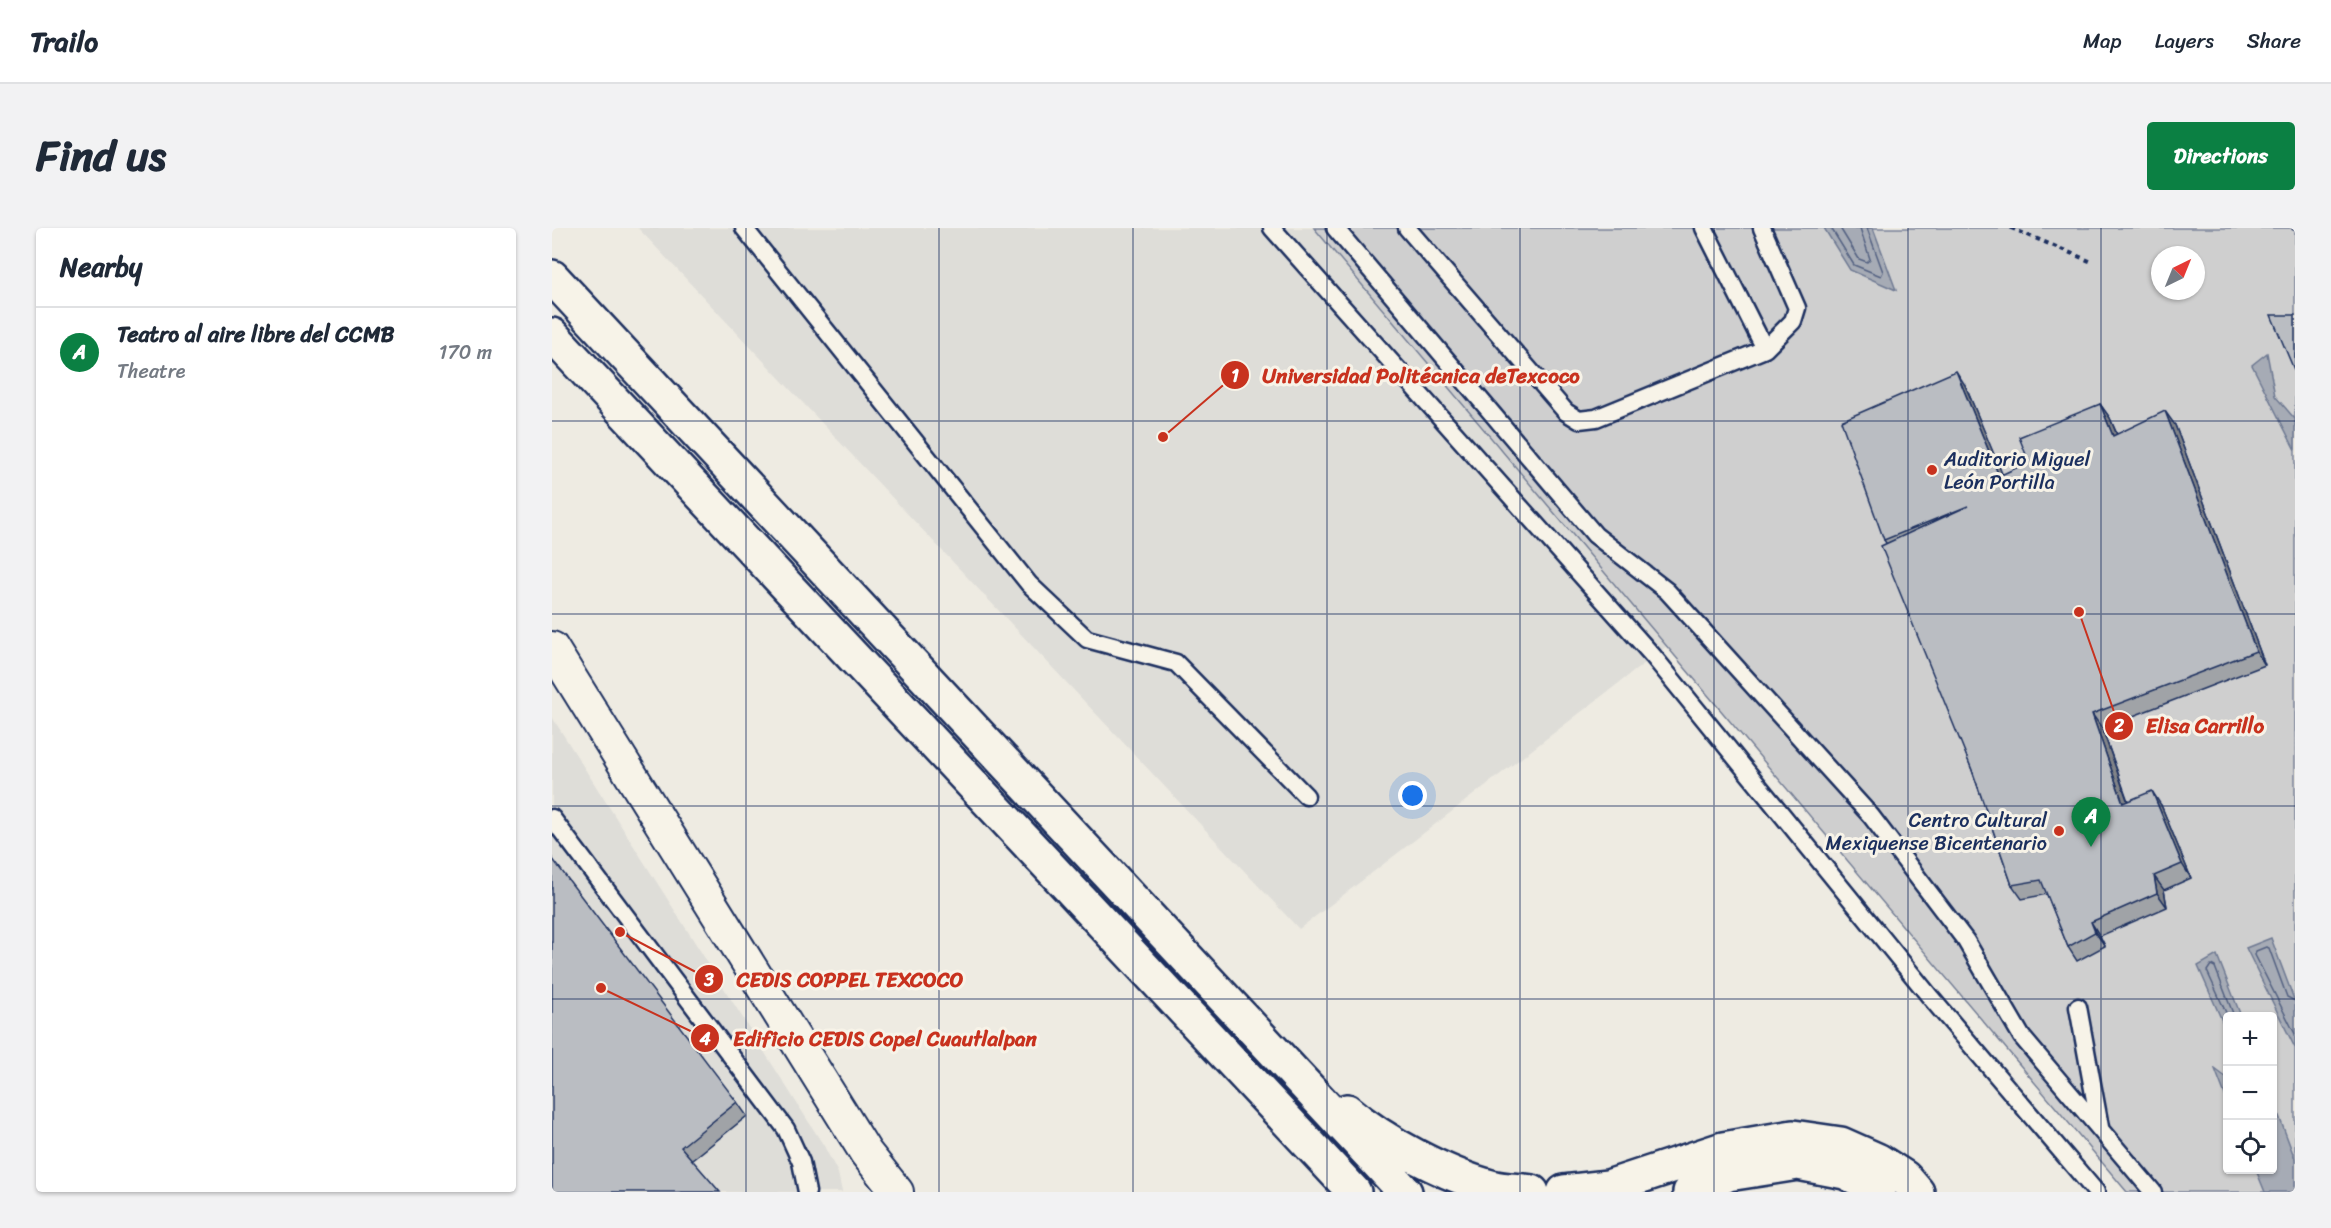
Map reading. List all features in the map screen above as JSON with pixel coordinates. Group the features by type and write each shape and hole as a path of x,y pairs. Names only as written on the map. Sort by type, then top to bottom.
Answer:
{"highway":[{"path":"552,277 1405,1192"},
{"path":"552,335 1354,1192"},
{"path":"1244,1021 1361,1122 1430,1164 1492,1187 1532,1192"},
{"path":"1210,1039 1322,1192"},
{"path":"1564,1192 1608,1187 1723,1149 1793,1137 1840,1144 1859,1152 1877,1160 1905,1178 1917,1192"},
{"path":"1690,1192 1728,1174 1798,1163 1845,1172 1871,1185 1879,1192"}],"street":[{"path":"552,648 866,1153 897,1192"}],"lane":[{"path":"744,228 1029,584 1087,639 1176,663 1306,796"},
{"path":"1272,228 1653,656 1931,998 2096,1192"},
{"path":"1335,228 1595,535 1667,591 1871,816 1966,941 2022,1037 2153,1192"},
{"path":"1407,228 1566,412 1579,420 1596,418 1765,349 1793,321 1797,308 1762,228"},
{"path":"1704,228 1765,349"},
{"path":"552,818 786,1129 801,1162 807,1192"},
{"path":"2078,1007 2100,1129"}],"path":[{"path":"2011,228 2092,262"}],"shaded area":[{"path":"638,228 1314,228 1667,646 1299,929"},
{"name":"Centro Cultural Mexiquense Bicentenario","path":"1314,228 2295,228 2295,1192 2127,1192"},
{"path":"552,717 824,1146 838,1173 842,1192 552,1192"}],"water":[{"path":"1824,228 1873,228 1896,290 1850,270"},
{"path":"2267,353 2275,396 2295,419 2295,450 2252,365"},
{"path":"2271,938 2295,1002 2295,1048 2246,948"},
{"path":"2217,955 2239,1012 2223,1012 2223,1023 2198,966"},
{"path":"2215,1069 2223,1075 2223,1090"},
{"path":"2277,1111 2295,1159 2295,1192 2265,1192 2258,1174 2277,1174"}],"building":[{"path":"2271,315 2295,315 2295,372"},
{"path":"1956,371 1999,476 2029,462 2019,437 2100,404 2113,436 2165,411 2256,651 2092,714 2123,803 2152,791 2182,864 2154,876 2157,893 2091,922 2095,932 2068,947 2041,880 2012,885 1972,770 1881,546 1968,506 1884,540 1841,421"},
{"path":"552,858 737,1102 681,1147 720,1192 552,1192"}],"place":[{"name":"Universidad Politécnica deTexcoco","path":"1163,437"},
{"name":"Auditorio Miguel León Portilla","path":"1932,470"},
{"name":"Elisa Carrillo","path":"2079,612"},
{"name":"Centro Cultural Mexiquense Bicentenario","path":"2059,831"},
{"name":"Teatro al aire libre del CCMB","path":"2091,847"},
{"name":"CEDIS COPPEL TEXCOCO","path":"620,932"},
{"name":"Edificio CEDIS Copel Cuautlalpan","path":"601,988"}]}
